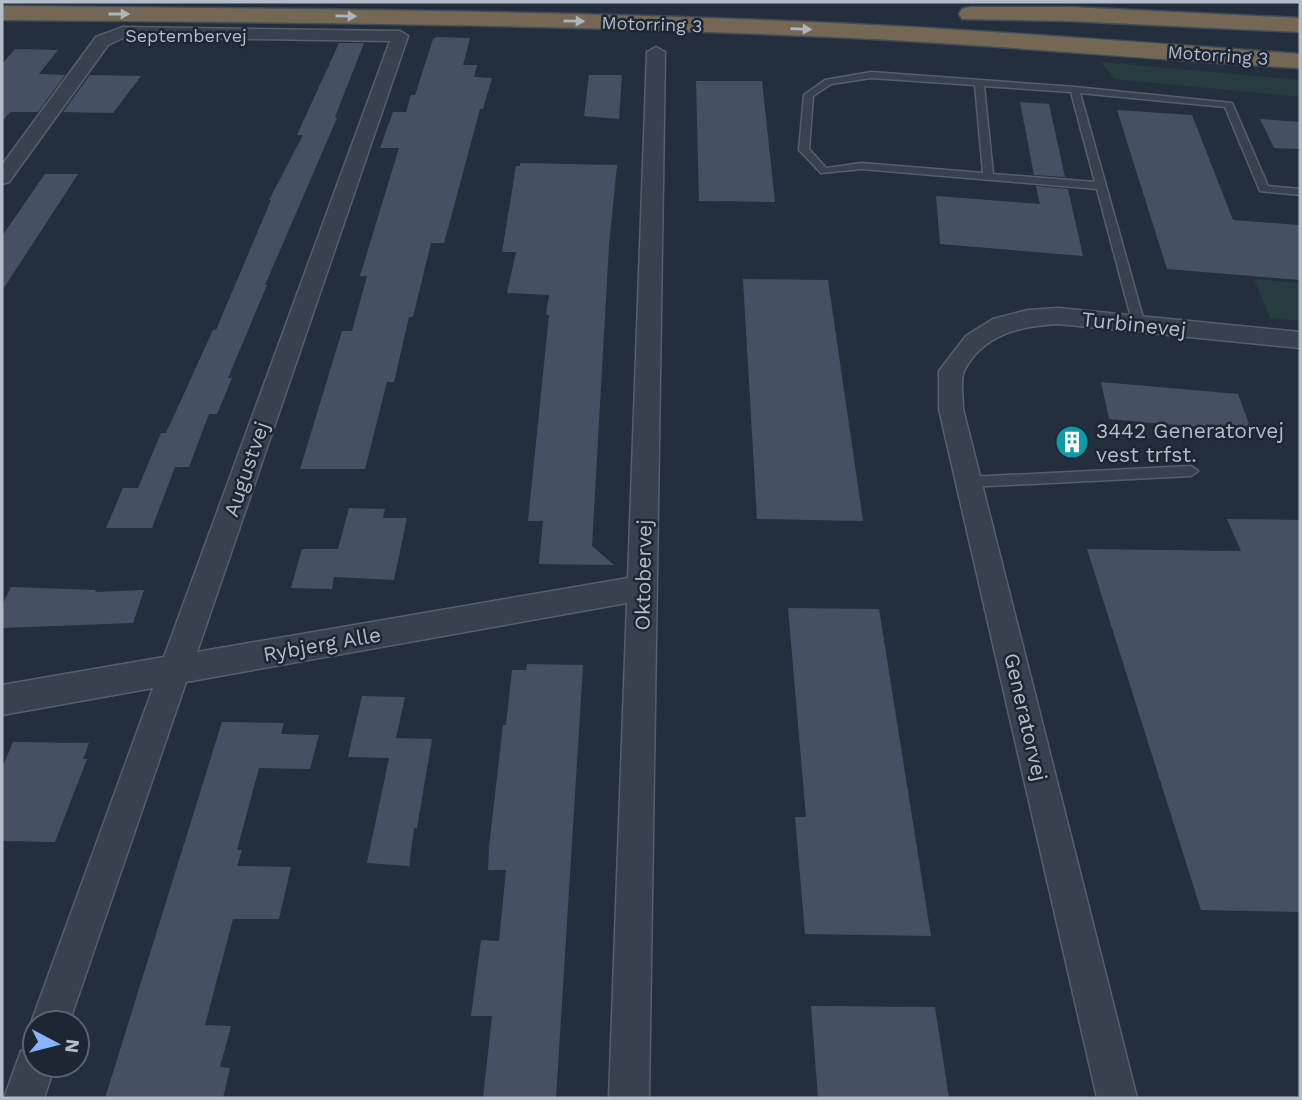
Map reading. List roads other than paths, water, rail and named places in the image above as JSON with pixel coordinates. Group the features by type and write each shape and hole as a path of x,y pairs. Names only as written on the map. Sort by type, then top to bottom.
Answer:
{"highway":[{"name":"Motorring 3","path":"636,2 941,14 1300,38"},
{"path":"1023,2 1300,23"},
{"path":"1136,2 1300,8"},
{"name":"Motorring 3","path":"2,13 347,16 681,24 949,36 1300,61"},
{"path":"941,14 1070,14 1300,23"}],"street":[{"name":"Septembervej","path":"2,178 102,41 123,32 272,35"},
{"name":"Augustvej","path":"55,1009 400,36 272,35"},
{"name":"Oktobervej","path":"629,1098 656,52"},
{"name":"Turbinevej","path":"974,342 1002,325 1028,318 1058,316 1300,340"},
{"name":"Generatorvej","path":"974,342 951,371 951,409 1117,1098"},
{"name":"Rybjerg Alle","path":"2,700 642,587"},
{"path":"24,1098 31,1079"}],"lane":[{"path":"1101,186 862,166 824,171 804,150 809,94 828,82 871,75 1229,104 1264,189 1300,192"},
{"path":"979,83 988,177"},
{"path":"1075,90 1139,324"},
{"path":"968,482 1191,471"}],"place":[{"name":"3442 Generatorvej vest trfst.","path":"1072,442"}]}
